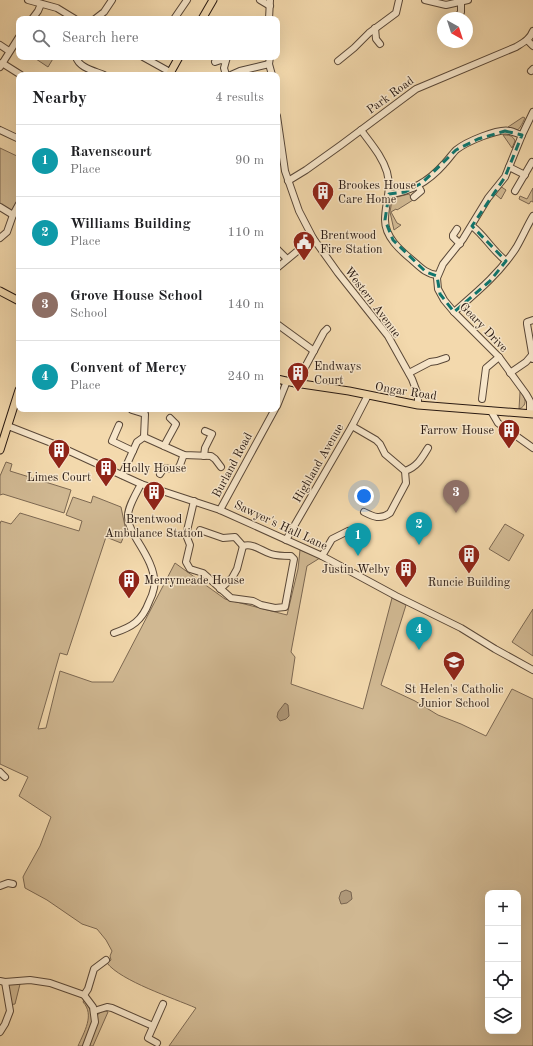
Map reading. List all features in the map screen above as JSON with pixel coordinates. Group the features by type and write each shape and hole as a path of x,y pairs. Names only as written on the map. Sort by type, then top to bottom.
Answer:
{"main road":[{"path":"204,16 213,0"},
{"path":"170,72 177,60"},
{"path":"4,292 16,295"},
{"path":"4,292 16,299"},
{"name":"Ongar Road","path":"280,380 418,405 531,414"},
{"path":"0,450 16,400"}],"street":[{"path":"28,0 57,8 70,16"},
{"path":"99,16 104,12 112,0"},
{"path":"176,16 187,0"},
{"path":"260,0 270,3 269,16"},
{"path":"338,61 375,28 396,13 399,0"},
{"path":"425,0 446,5 468,0"},
{"path":"34,16 38,11 39,2"},
{"path":"461,2 461,12"},
{"path":"375,28 376,39 380,44"},
{"path":"533,31 528,40 533,46"},
{"name":"Park Road","path":"288,181 306,170 416,89 471,67 528,40"},
{"path":"16,42 1,65 16,72"},
{"path":"0,45 9,52"},
{"path":"77,60 82,66 97,72"},
{"path":"149,60 166,72"},
{"path":"215,62 221,60"},
{"path":"225,72 224,68 226,60"},
{"path":"270,60 271,72"},
{"path":"238,72 269,64"},
{"path":"361,130 382,159 388,179 389,194 385,220 386,227 399,249 426,272 437,275 443,264 460,244 484,204 504,177 533,112"},
{"path":"0,130 16,138"},
{"path":"389,194 405,192 418,186 436,173 456,150 468,144 499,132 510,131 522,135"},
{"name":"Western Avenue","path":"280,137 284,166 288,181 296,205 313,238 341,278 385,332 409,373 417,391 418,405"},
{"path":"515,191 532,162"},
{"path":"509,167 525,175"},
{"path":"414,197 421,191 418,186"},
{"path":"0,207 13,215"},
{"path":"0,238 7,232 16,210"},
{"path":"454,312 490,280 506,261 517,246 527,222 533,216"},
{"path":"472,226 481,233 492,249 506,261"},
{"path":"457,229 453,237 460,244"},
{"path":"280,265 313,238"},
{"path":"280,252 287,259"},
{"name":"Geary Drive","path":"437,275 437,284 440,294 454,312 499,357 528,398 531,414"},
{"path":"510,373 533,356 527,322 533,320"},
{"path":"280,326 314,351"},
{"path":"280,401 291,382 303,371 327,329"},
{"path":"482,399 486,368 499,357"},
{"path":"409,373 430,362 446,358"},
{"name":"Highland Avenue","path":"286,540 368,396"},
{"path":"490,411 498,424 533,448"},
{"path":"138,412 145,414 144,437"},
{"name":"Burland Road","path":"220,510 273,412"},
{"path":"164,446 176,424 170,418"},
{"path":"119,425 112,441 132,451"},
{"name":"Sawyer's Hall Lane","path":"8,426 54,444 141,484 220,510 322,556 396,596 462,628 495,649 533,670"},
{"path":"352,426 376,440 380,444 385,454 405,471 407,478 406,483 390,513 385,517 378,518 364,512"},
{"path":"204,456 205,448 212,434 205,431"},
{"path":"144,437 184,455 211,456 221,467"},
{"path":"122,475 137,442 144,437"},
{"path":"405,471 415,466 428,448"},
{"path":"160,474 164,469 167,468 174,470 180,466 184,455"},
{"path":"114,633 129,628 138,620 148,607 154,588 153,576 148,558 131,528 128,517 129,511 141,484"},
{"path":"194,501 186,535 190,545 186,562 190,569 204,573 231,598 253,601 261,605 275,608 285,607 294,559 291,556 278,556 270,554 248,544 243,546"},
{"path":"200,530 223,538 235,537 243,546"},
{"path":"322,556 332,539 348,531"},
{"path":"220,589 232,578 237,569 243,546"},
{"path":"0,772 5,777"},
{"path":"0,886 8,883 12,884"},
{"path":"84,995 88,989 94,969 103,966 106,960"},
{"path":"0,1032 10,1011 2,981 30,980 50,983 84,995 93,1007 95,1022 86,1046"},
{"path":"148,1038 164,1004"},
{"path":"94,1011 106,1007 112,1008 153,1026"},
{"path":"141,1035 157,1043"}],"highlighted area":[{"path":"505,131 522,135 505,177 472,226 506,261 490,281 454,312 440,294 437,276 426,272 393,240 385,220 389,194 405,192 422,183 456,150 478,139"}],"shaded area":[{"path":"38,60 52,60 48,67"},
{"path":"523,117 525,118 516,131 511,130 508,127"},
{"path":"503,135 510,136 514,139 515,141 512,148"},
{"path":"0,148 16,156 16,204 13,211 0,204"},
{"path":"500,186 506,190 501,199 495,194"},
{"path":"533,188 533,202 531,201 529,204 519,199 520,196 527,199"},
{"path":"409,194 413,200 391,212 397,223 401,225 394,230 390,212 392,200"},
{"path":"520,392 525,399 525,404 519,409"},
{"path":"6,462 12,464 10,471 71,490 64,513 3,494 0,495 0,476"},
{"path":"93,496 121,507 126,531 121,543 106,537 67,655 60,653 38,729 46,728 60,671 92,682 113,682 175,563 225,599 287,615 298,569 300,550 320,558 307,566 291,652 295,657 291,684 363,709 392,598 406,605 381,685 415,701 438,715 486,736 512,689 533,699 533,1046 169,1046 196,1008 135,983 114,970 107,963 111,960 110,956 112,951 106,940 97,929 82,924 47,900 25,888 23,877 40,846 51,817 19,796 28,777 0,764 0,524 1,521 11,524 20,513 79,531 82,521 66,515 73,497 91,503"},
{"path":"505,524 524,535 509,561 489,549"},
{"path":"533,609 533,656 512,642"},
{"path":"285,703 288,705 289,716 280,721 277,717 278,712"},
{"path":"346,890 351,892 352,899 347,903 341,904 339,898 341,892"},
{"path":"21,980 15,1004 9,1005 5,982"},
{"path":"84,1000 91,1012 92,1022 84,1046 78,1046 88,1018 88,1012 83,1002"},
{"path":"104,1010 108,1012 93,1046 88,1046 98,1014"}],"place":[{"name":"Brookes House Care Home","path":"323,212"},
{"name":"Brentwood Fire Station","path":"304,262"},
{"name":"Endways Court","path":"298,392"},
{"name":"Farrow House","path":"509,450"},
{"name":"Limes Court","path":"59,470"},
{"name":"Holly House","path":"106,488"},
{"name":"Brentwood Ambulance Station","path":"154,512"},
{"name":"Grove House School","path":"456,513"},
{"name":"Williams Building","path":"419,545"},
{"name":"Ravenscourt","path":"358,556"},
{"name":"Runcie Building","path":"469,574"},
{"name":"Justin Welby","path":"406,588"},
{"name":"Merrymeade House","path":"129,600"},
{"name":"Convent of Mercy","path":"419,650"},
{"name":"St Helen's Catholic Junior School","path":"454,682"}]}
